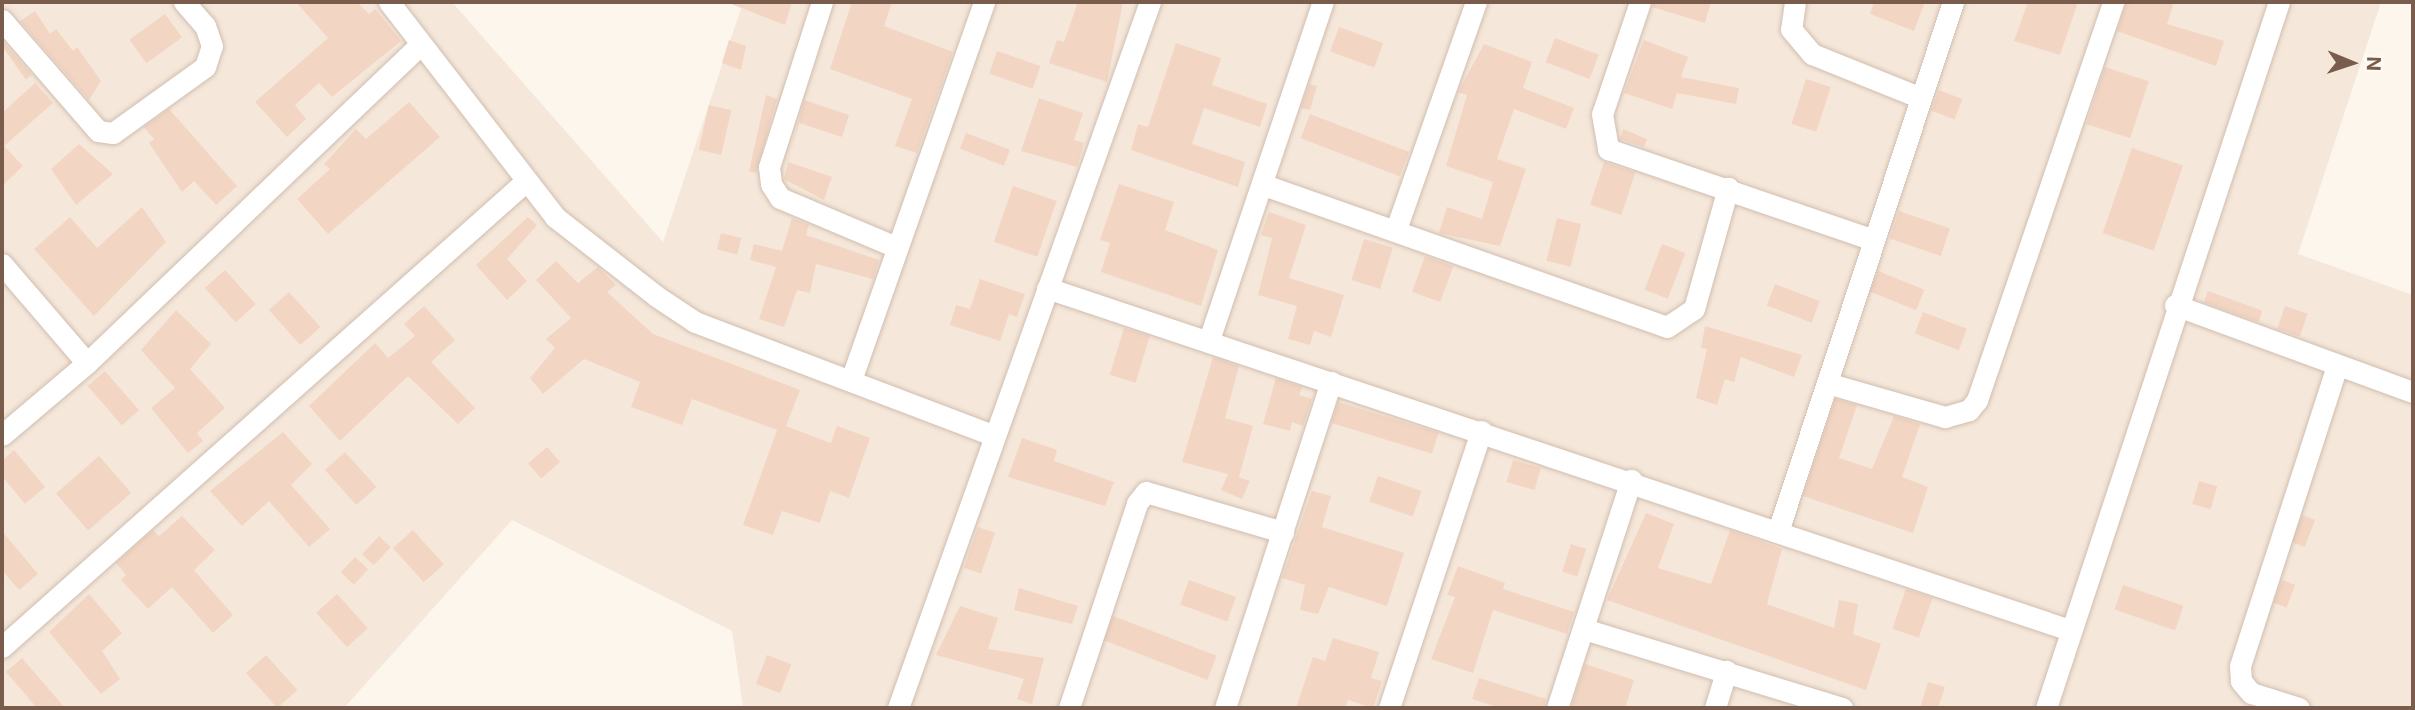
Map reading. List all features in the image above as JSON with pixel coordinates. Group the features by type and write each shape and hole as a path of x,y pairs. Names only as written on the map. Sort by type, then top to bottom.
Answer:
{"street":[{"path":"2,20 98,131 113,133 205,66 212,46 205,26 184,2"},
{"path":"389,2 555,216 695,322 993,435"},
{"path":"822,2 769,167 771,184 780,198 897,247"},
{"path":"851,380 984,2"},
{"path":"898,708 993,435 1150,2"},
{"path":"1209,340 1264,185 1323,2"},
{"path":"1396,229 1476,2"},
{"path":"1640,2 1601,133 1608,149 1871,239"},
{"path":"1795,2 1791,29 1812,54 1919,97"},
{"path":"1779,528 1871,239 1953,2"},
{"path":"1827,383 1945,417 1969,410 1977,400 2113,2"},
{"path":"2046,708 2175,305 2279,2"},
{"path":"2,435 87,363 421,44"},
{"path":"2,647 526,181"},
{"path":"1264,185 1396,229 1667,327 1694,309 1728,188"},
{"path":"2,264 87,363"},
{"path":"1047,288 1779,528 2070,630"},
{"path":"2175,305 2337,366 2413,391"},
{"path":"2299,708 2251,693 2241,681 2240,666 2337,366"},
{"path":"1225,708 1331,382"},
{"path":"1390,708 1481,432"},
{"path":"1557,708 1631,480"},
{"path":"1069,708 1136,503 1146,492 1283,532"},
{"path":"1584,629 1842,708"},
{"path":"1714,708 1726,671"}],"shaded area":[{"path":"2,2 452,2 663,242 743,2 2381,2 2298,254 2413,295 2413,708 743,708 732,631 512,520 344,708 2,708"}],"building":[{"path":"296,2 357,2 369,14 375,9 401,41 332,97 319,83 295,105 306,119 287,137 255,102 328,38"},
{"path":"726,2 792,2 785,25"},
{"path":"852,2 892,2 884,26 953,52 917,153 895,146 912,99 830,69"},
{"path":"1078,2 1123,2 1107,82 1049,63 1057,40 1064,42"},
{"path":"1653,2 1711,2 1705,23 1652,7"},
{"path":"1874,2 1925,2 1914,31 1870,14"},
{"path":"2028,2 2078,2 2060,55 2014,41"},
{"path":"2126,2 2174,2 2167,24 2224,41 2216,66 2117,31"},
{"path":"35,11 50,34 56,29 73,51 77,47 101,81 89,100 20,21"},
{"path":"165,14 182,37 146,63 129,40"},
{"path":"1339,27 1383,43 1374,68 1330,51"},
{"path":"1555,38 1599,55 1590,79 1546,62"},
{"path":"2,40 32,75 26,80 2,46"},
{"path":"729,40 746,46 741,70 722,63"},
{"path":"1644,40 1688,57 1681,77 1739,88 1736,104 1677,93 1672,109 1624,93"},
{"path":"1176,43 1221,58 1212,85 1267,104 1260,127 1204,108 1192,144 1245,162 1238,187 1131,150 1138,124 1148,127"},
{"path":"1484,44 1532,62 1523,88 1574,108 1566,129 1514,109 1497,159 1526,169 1500,246 1439,233 1447,207 1482,219 1493,182 1446,166 1467,95 1458,92"},
{"path":"997,51 1040,66 1033,89 989,74"},
{"path":"2105,67 2149,81 2130,138 2086,124"},
{"path":"1806,79 1831,87 1816,132 1791,124"},
{"path":"35,83 53,103 4,146 23,166 2,186 2,113"},
{"path":"1309,84 1317,86 1310,110 1301,108"},
{"path":"1939,90 1962,99 1954,119 1931,111"},
{"path":"766,95 777,99 756,173 749,171"},
{"path":"1039,98 1083,113 1074,140 1084,143 1077,167 1021,151"},
{"path":"804,100 849,115 842,137 799,123 791,151"},
{"path":"409,102 440,137 328,234 297,199 330,169 324,164 356,129 366,139"},
{"path":"709,105 731,110 721,155 699,150"},
{"path":"169,109 237,186 216,205 194,181 182,192 149,143 154,139 144,127"},
{"path":"1310,114 1409,152 1400,176 1301,138"},
{"path":"1623,129 1647,139 1644,147 1620,139"},
{"path":"966,133 1010,150 1004,166 960,149"},
{"path":"79,144 113,174 76,205 51,169"},
{"path":"2132,148 2183,166 2154,251 2103,233"},
{"path":"788,162 832,177 824,200 784,179"},
{"path":"1604,162 1635,172 1621,215 1590,205"},
{"path":"1119,184 1174,202 1165,230 1218,250 1201,306 1101,272 1110,243 1100,240"},
{"path":"1013,186 1056,201 1037,257 994,242"},
{"path":"142,207 166,242 94,316 34,249 70,217 97,248"},
{"path":"1899,211 1950,229 1941,256 1890,238"},
{"path":"1269,212 1306,225 1289,278 1344,295 1331,337 1314,331 1310,345 1288,339 1297,306 1258,295 1272,238 1261,235"},
{"path":"528,217 537,225 507,259 527,281 507,300 476,265"},
{"path":"792,218 809,225 806,235 879,260 873,279 816,264 810,293 797,290 784,327 759,319 776,267 750,260 754,244 782,251"},
{"path":"1557,218 1581,224 1571,267 1546,261"},
{"path":"721,233 741,238 737,255 717,249"},
{"path":"1364,239 1393,248 1380,289 1351,280"},
{"path":"1662,244 1685,253 1668,299 1644,290"},
{"path":"1425,256 1453,266 1440,302 1412,292"},
{"path":"556,261 578,283 598,267 616,285 607,292 653,334 800,390 786,426 831,443 837,426 870,438 849,498 830,491 820,523 782,511 773,535 743,525 777,430 692,399 682,425 631,407 640,382 584,359 543,394 530,378 555,348 546,339 571,318 536,280"},
{"path":"225,270 256,304 236,322 205,288"},
{"path":"1878,271 1924,290 1916,310 1870,291"},
{"path":"980,279 1025,294 1017,317 1009,314 1000,341 950,325 956,305 970,309"},
{"path":"1775,284 1820,301 1812,323 1767,305"},
{"path":"2208,291 2263,311 2258,322 2204,302"},
{"path":"289,292 320,327 300,345 269,310"},
{"path":"424,306 455,340 431,362 475,408 458,424 408,376 340,441 309,406 375,343 388,358 415,336 404,324"},
{"path":"2285,306 2308,314 2300,337 2277,329"},
{"path":"176,310 211,344 190,369 225,408 197,433 203,441 188,453 151,408 175,388 141,350"},
{"path":"1923,312 1967,329 1959,350 1915,333"},
{"path":"1705,326 1802,355 1794,377 1741,357 1734,382 1725,379 1717,405 1696,398 1707,349 1701,348"},
{"path":"1124,328 1150,336 1135,383 1110,375"},
{"path":"1213,357 1239,366 1225,418 1253,426 1239,477 1250,481 1242,499 1221,490 1228,474 1182,462"},
{"path":"105,371 139,410 122,425 88,386"},
{"path":"1276,378 1302,387 1299,395 1312,399 1303,426 1292,422 1290,431 1263,424"},
{"path":"1835,399 1857,405 1839,458 1872,469 1894,416 1920,424 1902,477 1928,487 1913,533 1803,496"},
{"path":"1338,402 1438,433 1432,454 1332,423"},
{"path":"283,432 312,464 291,485 330,529 309,547 269,501 242,526 210,491"},
{"path":"1022,438 1057,450 1054,461 1114,482 1105,506 1008,477"},
{"path":"547,447 560,462 541,478 528,463"},
{"path":"14,450 45,487 25,504 2,476 2,461"},
{"path":"345,452 376,487 356,505 325,470"},
{"path":"99,456 131,493 88,530 56,493"},
{"path":"1513,460 1541,468 1535,490 1507,482"},
{"path":"1378,476 1421,491 1413,517 1369,502"},
{"path":"2199,481 2217,486 2211,509 2192,504"},
{"path":"1312,491 1331,496 1322,527 1404,553 1387,606 1329,587 1318,614 1300,610 1305,585 1282,578"},
{"path":"1646,513 1674,524 1658,568 1711,584 1730,530 1782,549 1767,604 1834,628 1839,600 1858,604 1853,634 1881,644 1866,690 1607,600"},
{"path":"2302,515 2315,520 2305,547 2292,542"},
{"path":"182,516 215,550 194,570 233,615 213,633 172,587 148,609 121,580 126,575 116,563 153,530 159,536"},
{"path":"978,527 995,533 981,574 964,568"},
{"path":"413,530 444,564 424,582 393,548"},
{"path":"2,531 38,574 19,590 2,570"},
{"path":"379,536 391,547 374,565 362,554"},
{"path":"1571,544 1586,549 1577,577 1562,572"},
{"path":"355,557 368,569 354,585 341,572"},
{"path":"1458,566 1505,583 1503,589 1574,612 1567,634 1493,610 1473,673 1431,659 1455,597 1447,595"},
{"path":"1189,580 1236,597 1227,622 1180,604"},
{"path":"2282,580 2295,585 2286,607 2273,602"},
{"path":"2123,585 2184,606 2175,630 2115,610"},
{"path":"1019,588 1078,606 1072,624 1014,610"},
{"path":"1906,589 1932,598 1919,638 1892,629"},
{"path":"89,594 122,633 102,651 120,679 101,694 49,632"},
{"path":"337,594 368,628 347,647 316,613"},
{"path":"960,606 998,618 988,649 1044,658 1032,704 1017,699 1024,679 936,655"},
{"path":"1113,616 1217,656 1207,680 1104,640"},
{"path":"1333,638 1379,652 1371,678 1382,681 1373,708 1348,700 1345,708 1296,708 1313,657 1325,661"},
{"path":"266,655 297,690 277,708 246,673"},
{"path":"767,655 791,664 780,693 756,684"},
{"path":"22,658 65,708 37,708 6,672"},
{"path":"1585,664 1634,680 1625,708 1571,708"},
{"path":"1479,678 1546,699 1544,708 1500,708 1472,699"},
{"path":"1928,682 1945,687 1938,708 1920,708"}]}
